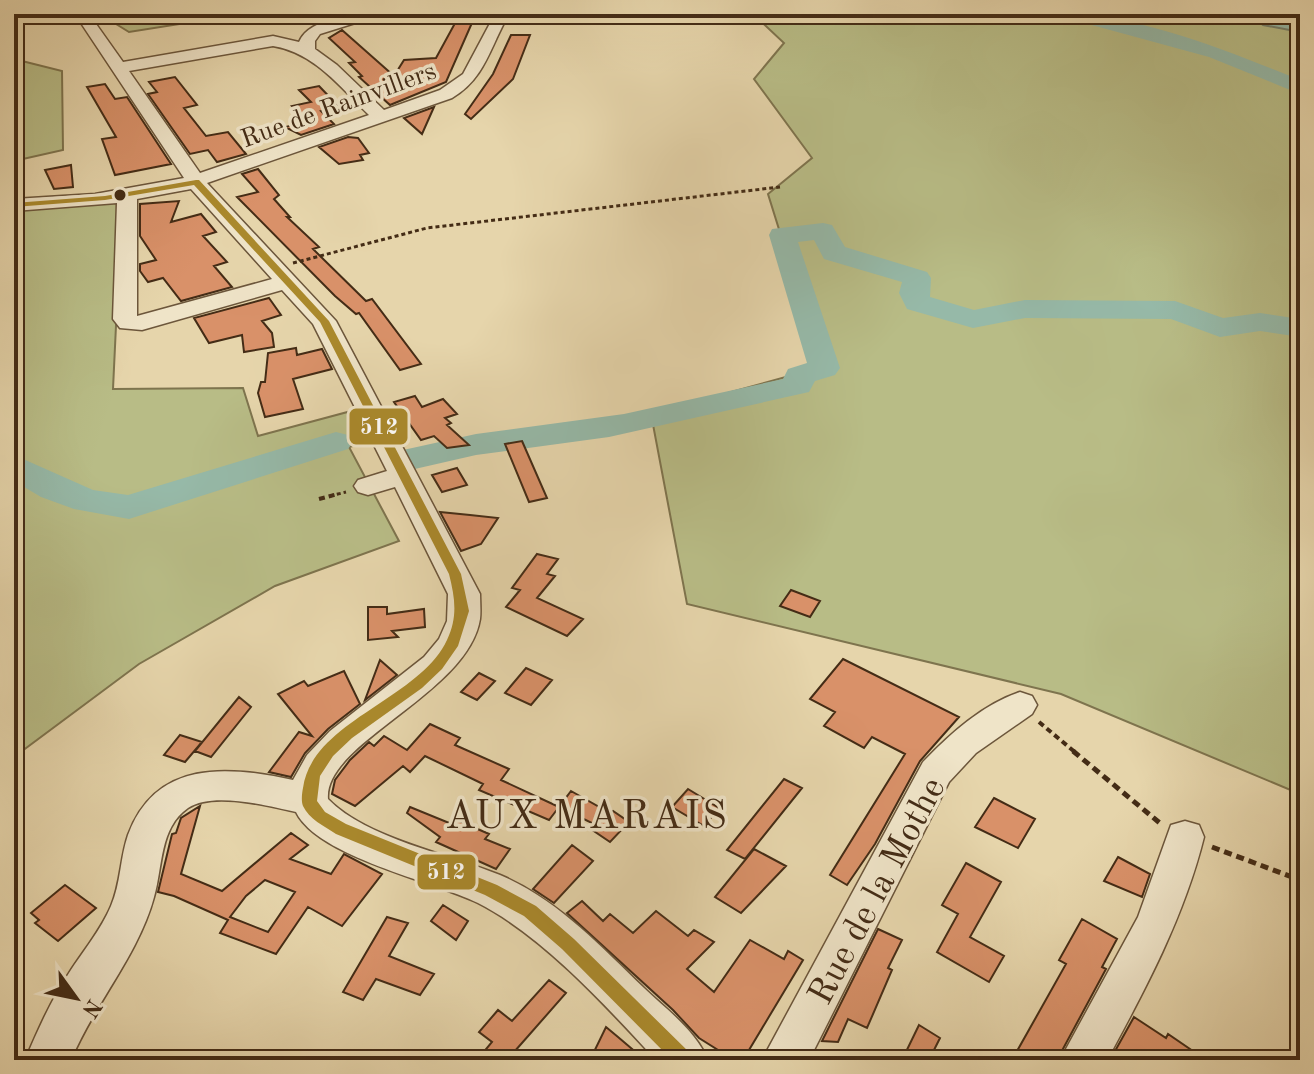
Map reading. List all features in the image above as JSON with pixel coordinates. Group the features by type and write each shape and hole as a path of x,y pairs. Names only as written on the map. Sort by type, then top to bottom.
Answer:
{"street":[{"path":"82,14 196,182 324,321 460,585 465,603 463,625 443,659 325,759 311,781 308,799 315,811 332,825 491,890 530,911 568,944 685,1060"},
{"path":"119,68 273,41 377,14"},
{"name":"Rue de Rainvillers","path":"14,205 127,195 196,182 379,115 446,94 467,82 477,70 484,46 502,14"},
{"path":"308,48 307,40 315,31"},
{"path":"273,41 308,48 379,115"},
{"path":"127,195 125,319 128,323 142,323 282,274"},
{"path":"368,486 403,476"},
{"name":"Rue de la Mothe","path":"788,1059 936,772 952,751 1020,705"},
{"path":"48,1060 73,1006 127,917 138,886 148,835 159,813 192,790 220,784 308,799"},
{"path":"1083,1060 1162,913 1173,885 1185,837"}],"path":[{"path":"282,274 427,228 780,187"},
{"path":"319,499 368,486"},
{"path":"1020,705 1152,818 1185,837 1300,880"}],"green space":[{"path":"156,14 250,14 252,19 234,22 211,19 129,32 116,24"},
{"path":"753,14 1300,14 1300,794 1061,694 687,604 651,414 822,367 768,194 812,158 754,79 784,43"},
{"path":"14,59 62,71 63,150 14,161"},
{"path":"122,199 113,389 243,388 258,436 355,410 372,441 349,447 399,541 275,586 139,664 14,757 14,208"}],"shaded area":[{"path":"1189,14 1300,14 1300,32 1263,25 1255,18"}],"building":[{"path":"460,14 475,16 446,82 390,105 359,77 362,76 349,63 355,62 329,38 342,30 394,76 404,60 436,58"},
{"path":"511,35 530,35 513,79 471,119 465,114 493,74"},
{"path":"175,77 197,105 184,108 206,136 228,132 246,154 217,162 208,150 190,154 148,94 157,92 149,82"},
{"path":"105,84 115,99 127,97 171,164 115,175 102,139 116,137 87,87"},
{"path":"319,86 339,107 321,111 334,124 301,135 285,127 308,122 292,106 311,102 299,90"},
{"path":"434,107 422,134 404,118"},
{"path":"348,137 358,138 369,153 360,155 363,160 339,164 319,147"},
{"path":"71,165 73,187 54,189 45,170"},
{"path":"258,169 279,195 274,199 290,217 287,217 319,247 313,249 366,301 372,299 421,364 400,370 359,313 356,314 335,296 237,197 258,192 242,174"},
{"path":"179,201 171,222 201,214 216,232 203,236 227,262 214,266 232,287 181,301 163,278 148,282 140,271 140,264 156,260 140,236 140,204"},
{"path":"269,298 281,315 262,321 272,333 274,347 244,352 242,335 209,343 194,318"},
{"path":"296,348 297,355 322,349 332,369 293,379 303,409 265,417 258,393 261,382 265,382 268,353"},
{"path":"415,396 422,407 443,399 457,414 445,418 451,423 447,425 469,445 447,448 434,436 421,440 394,402"},
{"path":"522,441 547,498 529,502 505,444"},
{"path":"457,468 467,485 442,492 432,475"},
{"path":"440,512 498,518 481,544 461,551"},
{"path":"537,554 558,559 547,574 555,576 537,598 583,619 567,636 506,607 520,590 512,588"},
{"path":"791,590 820,601 810,617 780,606"},
{"path":"368,607 387,607 387,614 424,609 425,627 392,631 398,637 368,640"},
{"path":"843,659 959,717 920,761 875,844 847,885 830,875 905,754 872,737 864,748 824,726 835,712 810,699"},
{"path":"380,660 397,675 365,700"},
{"path":"526,668 552,680 531,705 505,693"},
{"path":"344,671 360,704 328,729 305,753 291,777 269,772 299,732 312,736 278,694 304,681 308,686"},
{"path":"479,673 495,681 477,700 461,692"},
{"path":"239,697 251,707 211,757 195,751"},
{"path":"430,724 460,738 455,745 509,769 501,780 559,807 549,820 479,790 483,784 425,756 410,772 403,766 355,806 332,794 335,780 369,742 374,746 384,736 407,750"},
{"path":"180,735 202,742 185,762 164,755"},
{"path":"784,779 802,788 745,859 727,850"},
{"path":"688,789 719,808 704,826 672,807"},
{"path":"571,791 629,822 610,842 588,827 592,823 559,807"},
{"path":"994,798 1035,819 1018,848 975,827"},
{"path":"200,806 181,874 222,891 291,833 308,845 290,859 331,874 344,854 382,874 342,926 308,907 276,954 220,933 228,920 158,892 172,834 176,833 181,818","holes":["265,880 295,892 268,932 230,917 246,896"]},
{"path":"410,807 454,825 457,820 489,834 485,839 510,849 496,869 436,842 440,837 407,813"},
{"path":"572,845 593,861 554,903 533,889"},
{"path":"754,849 786,866 741,913 715,897"},
{"path":"1118,857 1150,874 1142,897 1104,881"},
{"path":"966,863 1001,882 970,937 1004,956 989,982 937,952 958,914 942,905"},
{"path":"65,885 96,908 58,941 35,923 39,920 31,913"},
{"path":"582,901 603,921 610,914 633,933 656,911 688,936 694,930 714,942 687,969 714,992 750,940 784,959 788,951 803,960 743,1060 734,1060 699,1038 673,1010 567,913"},
{"path":"443,905 468,921 456,940 431,921"},
{"path":"387,917 408,923 389,956 434,974 420,995 376,979 363,1000 343,992"},
{"path":"1082,919 1117,939 1102,967 1106,969 1057,1060 1012,1060 1066,964 1059,960"},
{"path":"878,929 902,940 888,968 892,970 867,1028 848,1019 838,1042 822,1041"},
{"path":"549,980 566,993 507,1060 477,1060 492,1042 479,1032 498,1010 512,1021"},
{"path":"1134,1017 1166,1038 1168,1034 1206,1060 1110,1060"},
{"path":"919,1025 940,1038 929,1060 902,1060"},
{"path":"606,1027 618,1037 645,1060 590,1060"}],"waterway":[{"path":"1073,14 1216,53 1300,88"},
{"path":"406,460 476,445 624,424 798,385 799,376 824,368 782,235 823,231 834,253 917,278 914,293 917,303 973,319 1025,309 1175,310 1220,328 1260,322 1300,328"},
{"path":"14,466 54,489 87,501 129,507 336,442"}],"transit line":[{"name":"512","path":"196,182 324,321 455,574 461,601 462,616 453,643 437,665 328,752 313,776 309,803 320,816 341,829 491,890 530,911 568,944 685,1060"},
{"name":"512","path":"14,205 105,198 196,182"}],"district":[{"name":"AUX MARAIS","path":"587,814"}]}
